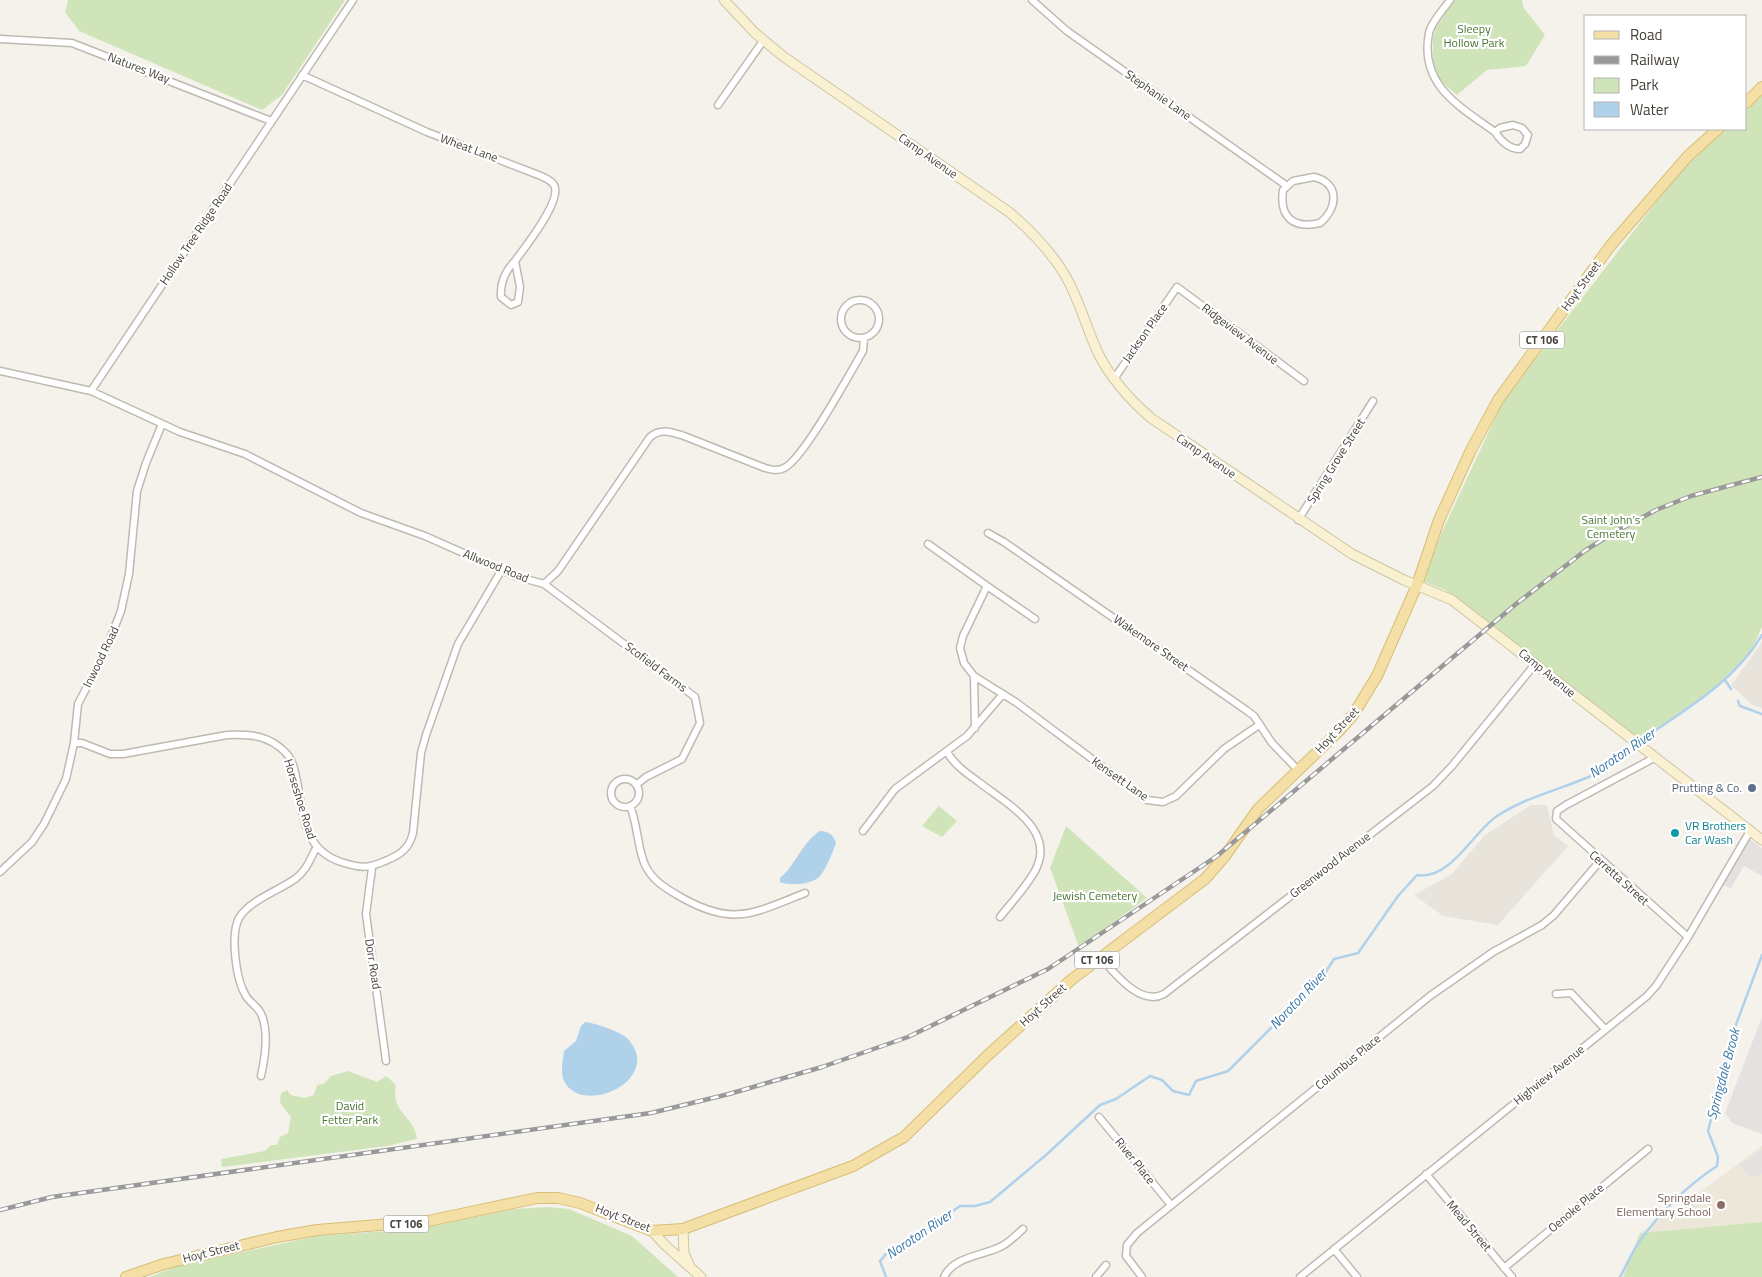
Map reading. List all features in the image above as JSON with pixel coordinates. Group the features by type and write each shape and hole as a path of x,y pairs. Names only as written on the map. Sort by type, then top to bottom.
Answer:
{"main road":[{"path":"1747,101 1762,87"},
{"name":"Hoyt Street","path":"126,1277 164,1264 277,1237 317,1230 428,1221 537,1198 558,1198 580,1203 652,1231 683,1229 854,1166 897,1142 920,1124 1012,1033 1071,980 1205,879 1226,856 1255,813 1340,731 1367,695 1417,585 1443,512 1471,450 1498,400 1611,245 1683,162 1717,130"}],"street":[{"name":"Hollow Tree Ridge Road","path":"92,391 353,0"},
{"name":"Camp Avenue","path":"724,0 763,41 1009,212 1031,230 1064,274 1098,352 1114,379 1130,400 1151,418 1298,520 1352,554 1452,600 1642,749 1762,840"},
{"name":"Stephanie Lane","path":"1032,0 1067,31 1287,186"},
{"path":"1450,0 1429,31 1429,64 1433,78 1440,90 1462,109 1495,132 1501,140 1513,149 1520,150 1525,144 1528,134 1522,128 1513,125 1500,128 1495,132"},
{"name":"Natures Way","path":"0,39 72,43 271,121"},
{"path":"718,105 763,41"},
{"name":"Wheat Lane","path":"302,75 397,119 515,166 553,184 556,191 553,203 505,274 501,288 501,297 511,305 518,302 520,292 515,261"},
{"path":"1314,177 1323,180 1334,196 1333,209 1320,223 1305,226 1294,222 1288,217 1282,205 1283,190 1287,186 1303,178 1314,177"},
{"name":"Jackson Place","path":"1114,379 1177,287"},
{"name":"Ridgeview Avenue","path":"1177,287 1304,381"},
{"name":"Allwood Road","path":"855,301 872,304 878,314 878,326 870,336 864,338 848,333 842,324 843,312 855,301"},
{"name":"Allwood Road","path":"92,391 162,424 245,454 362,514 425,536 501,570 544,584 558,571 644,445 655,433 671,432 684,436 765,468 776,470 789,464 806,444 863,352 864,338"},
{"path":"0,372 92,391"},
{"name":"Spring Grove Street","path":"1298,520 1373,401"},
{"name":"Inwood Road","path":"0,872 27,846 44,824 66,779 74,742 78,704 105,652 121,611 130,565 137,491 162,424"},
{"name":"Wakemore Street","path":"988,533 1004,542 1254,716 1259,725 1298,770"},
{"path":"928,544 1034,618"},
{"path":"372,868 396,856 409,845 421,753 426,735 458,644 501,570"},
{"name":"Scofield Farms","path":"544,584 695,697 700,723 682,759 646,777 636,785 623,780 613,788 615,802 622,806 630,806"},
{"name":"Kensett Lane","path":"987,586 963,636 960,648 964,663 974,676 1003,694 1140,796 1156,803 1176,796 1224,749 1259,725"},
{"name":"Greenwood Avenue","path":"1100,958 1141,995 1152,998 1164,994 1433,786 1452,766 1536,664"},
{"name":"Kensett Lane","path":"974,676 975,728"},
{"path":"863,831 895,789 947,752 975,728 1003,694"},
{"name":"Horseshoe Road","path":"74,742 82,743 110,754 227,735 250,734 264,737 287,754 292,763 304,819 316,848 339,861 372,868"},
{"path":"947,752 956,765 1027,820 1035,830 1041,844 1036,869 1000,917"},
{"name":"Cerretta Street","path":"1654,758 1566,805 1555,815 1562,827 1688,937"},
{"path":"636,785 639,797 630,806 642,855 650,873 667,889 694,905 711,912 741,916 804,893"},
{"name":"Highview Avenue","path":"1300,1277 1653,991 1688,937 1750,832"},
{"path":"261,1076 265,1042 263,1018 260,1010 246,996 239,980 236,961 237,924 240,917 252,906 296,879 304,870 316,848"},
{"name":"Columbus Place","path":"1142,1277 1126,1256 1127,1245 1138,1233 1430,996 1493,952 1554,915 1600,861"},
{"name":"Dorr Road","path":"372,868 366,914 386,1061"},
{"path":"1556,994 1571,993 1605,1029"},
{"name":"River Place","path":"1099,1117 1171,1206"},
{"name":"Oenoke Place","path":"1504,1268 1648,1149"},
{"name":"Mead Street","path":"1426,1174 1512,1277"},
{"path":"683,1229 684,1253 690,1267"},
{"path":"944,1277 951,1267 1001,1246 1023,1229"},
{"path":"652,1231 701,1277"},
{"path":"1334,1249 1357,1277"},
{"path":"1096,1277 1106,1265"}],"shaded area":[{"path":"1762,642 1762,708 1752,705 1731,685"},
{"path":"1531,805 1547,805 1554,835 1568,846 1498,925 1443,916 1414,895 1452,874 1484,836"},
{"path":"1749,839 1762,848 1762,876 1744,866 1731,888 1721,885"},
{"path":"1762,1017 1762,1134 1732,1123 1725,1113"},
{"name":"Springdale Elementary School","path":"1762,1146 1762,1222 1640,1233 1706,1188"},
{"path":"1762,1150 1762,1174 1749,1178 1740,1165"}],"green space":[{"path":"68,0 345,0 282,95 262,110 79,31 65,12"},
{"name":"Sleepy Hollow Park","path":"1454,0 1522,0 1523,7 1545,35 1526,66 1487,70 1457,95 1438,79 1433,60 1433,38 1436,28"},
{"name":"Saint John's Cemetery","path":"1762,94 1762,627 1750,651 1712,690 1665,724 1634,740 1566,683 1445,590 1422,581 1442,532 1503,401 1699,149 1722,130 1747,130 1747,107"},
{"path":"939,806 957,821 942,837 922,826"},
{"name":"Jewish Cemetery","path":"1066,826 1147,898 1079,947 1050,868"},
{"name":"David Fetter Park","path":"348,1071 377,1082 386,1076 396,1085 396,1102 412,1125 417,1139 387,1146 222,1167 221,1159 265,1151 271,1145 277,1145 280,1137 288,1133 291,1117 280,1103 281,1093 287,1090 291,1095 304,1098 314,1095 317,1085 324,1084 331,1076"},
{"path":"547,1207 569,1209 632,1236 678,1277 150,1277 177,1266 317,1236 416,1229 515,1209"},
{"path":"1762,1222 1762,1277 1623,1277 1640,1233"}],"water":[{"path":"820,831 830,834 836,843 820,876 812,881 801,884 780,882 780,878 786,873 808,841"},
{"path":"585,1022 623,1035 636,1053 636,1067 629,1079 617,1089 587,1096 573,1091 564,1081 562,1066 564,1051 576,1041 581,1026"}],"waterway":[{"name":"Noroton River","path":"886,1277 880,1261 886,1254 898,1250 960,1206 975,1206 990,1202 1046,1155 1100,1105 1116,1099 1150,1076 1162,1080 1173,1091 1189,1095 1196,1081 1228,1071 1323,976 1334,959 1358,953 1398,896 1417,875 1429,875 1440,871 1460,854 1488,823 1508,809 1591,776 1603,769 1637,743 1689,708 1722,682 1737,668 1762,635"},
{"name":"Springdale Brook","path":"1725,680 1731,689"},
{"name":"Springdale Brook","path":"1738,701 1740,706 1762,714"},
{"name":"Springdale Brook","path":"1620,1277 1632,1253 1657,1219 1685,1190 1717,1166 1718,1157 1708,1131 1734,1030 1762,955"}],"railway":[{"path":"0,1210 52,1197 651,1113 729,1094 822,1067 908,1037 1048,969 1217,856 1516,604 1586,550 1656,510 1691,496 1762,477"}],"place":[{"name":"Prutting & Co.","path":"1752,788"},
{"name":"VR Brothers Car Wash","path":"1675,833"},
{"name":"Springdale Elementary School","path":"1721,1205"}]}
